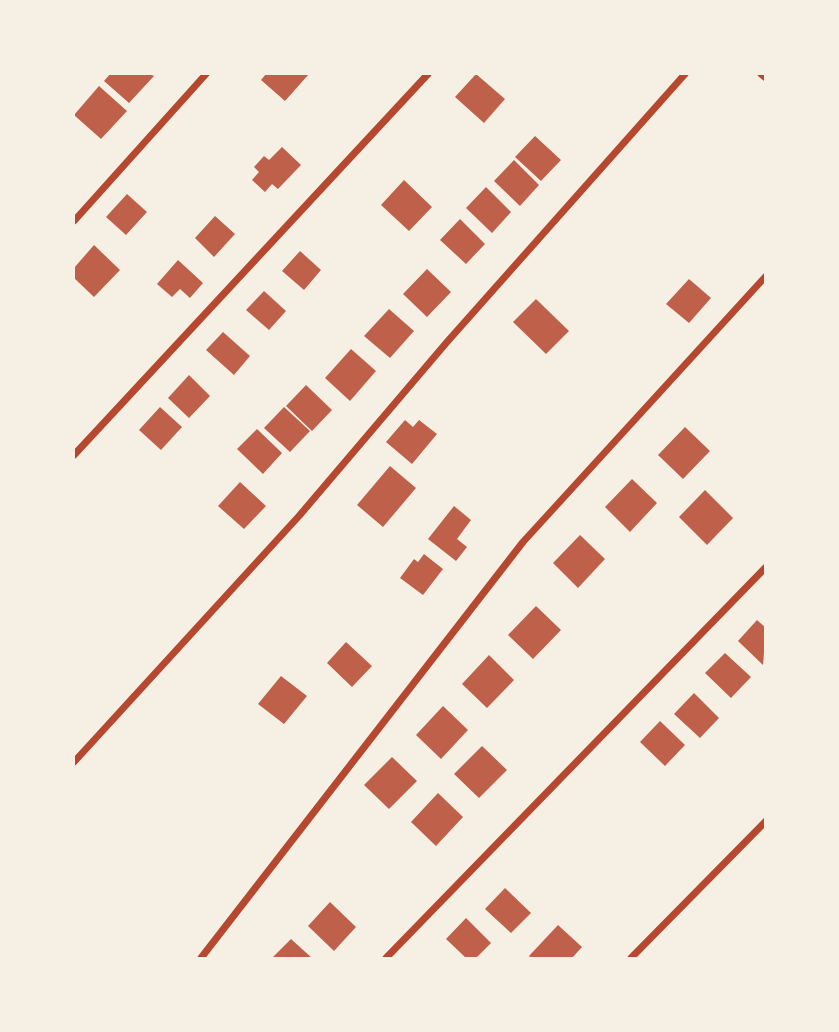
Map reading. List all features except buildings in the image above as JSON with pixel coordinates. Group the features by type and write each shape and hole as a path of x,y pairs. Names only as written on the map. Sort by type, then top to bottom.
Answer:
{"street":[{"path":"74,221 206,74"},
{"path":"74,456 429,74"},
{"path":"74,762 299,516 447,342 685,74"},
{"path":"761,74 765,78"},
{"path":"201,958 523,542 765,276"},
{"path":"386,958 765,567"},
{"path":"631,958 765,821"}]}
